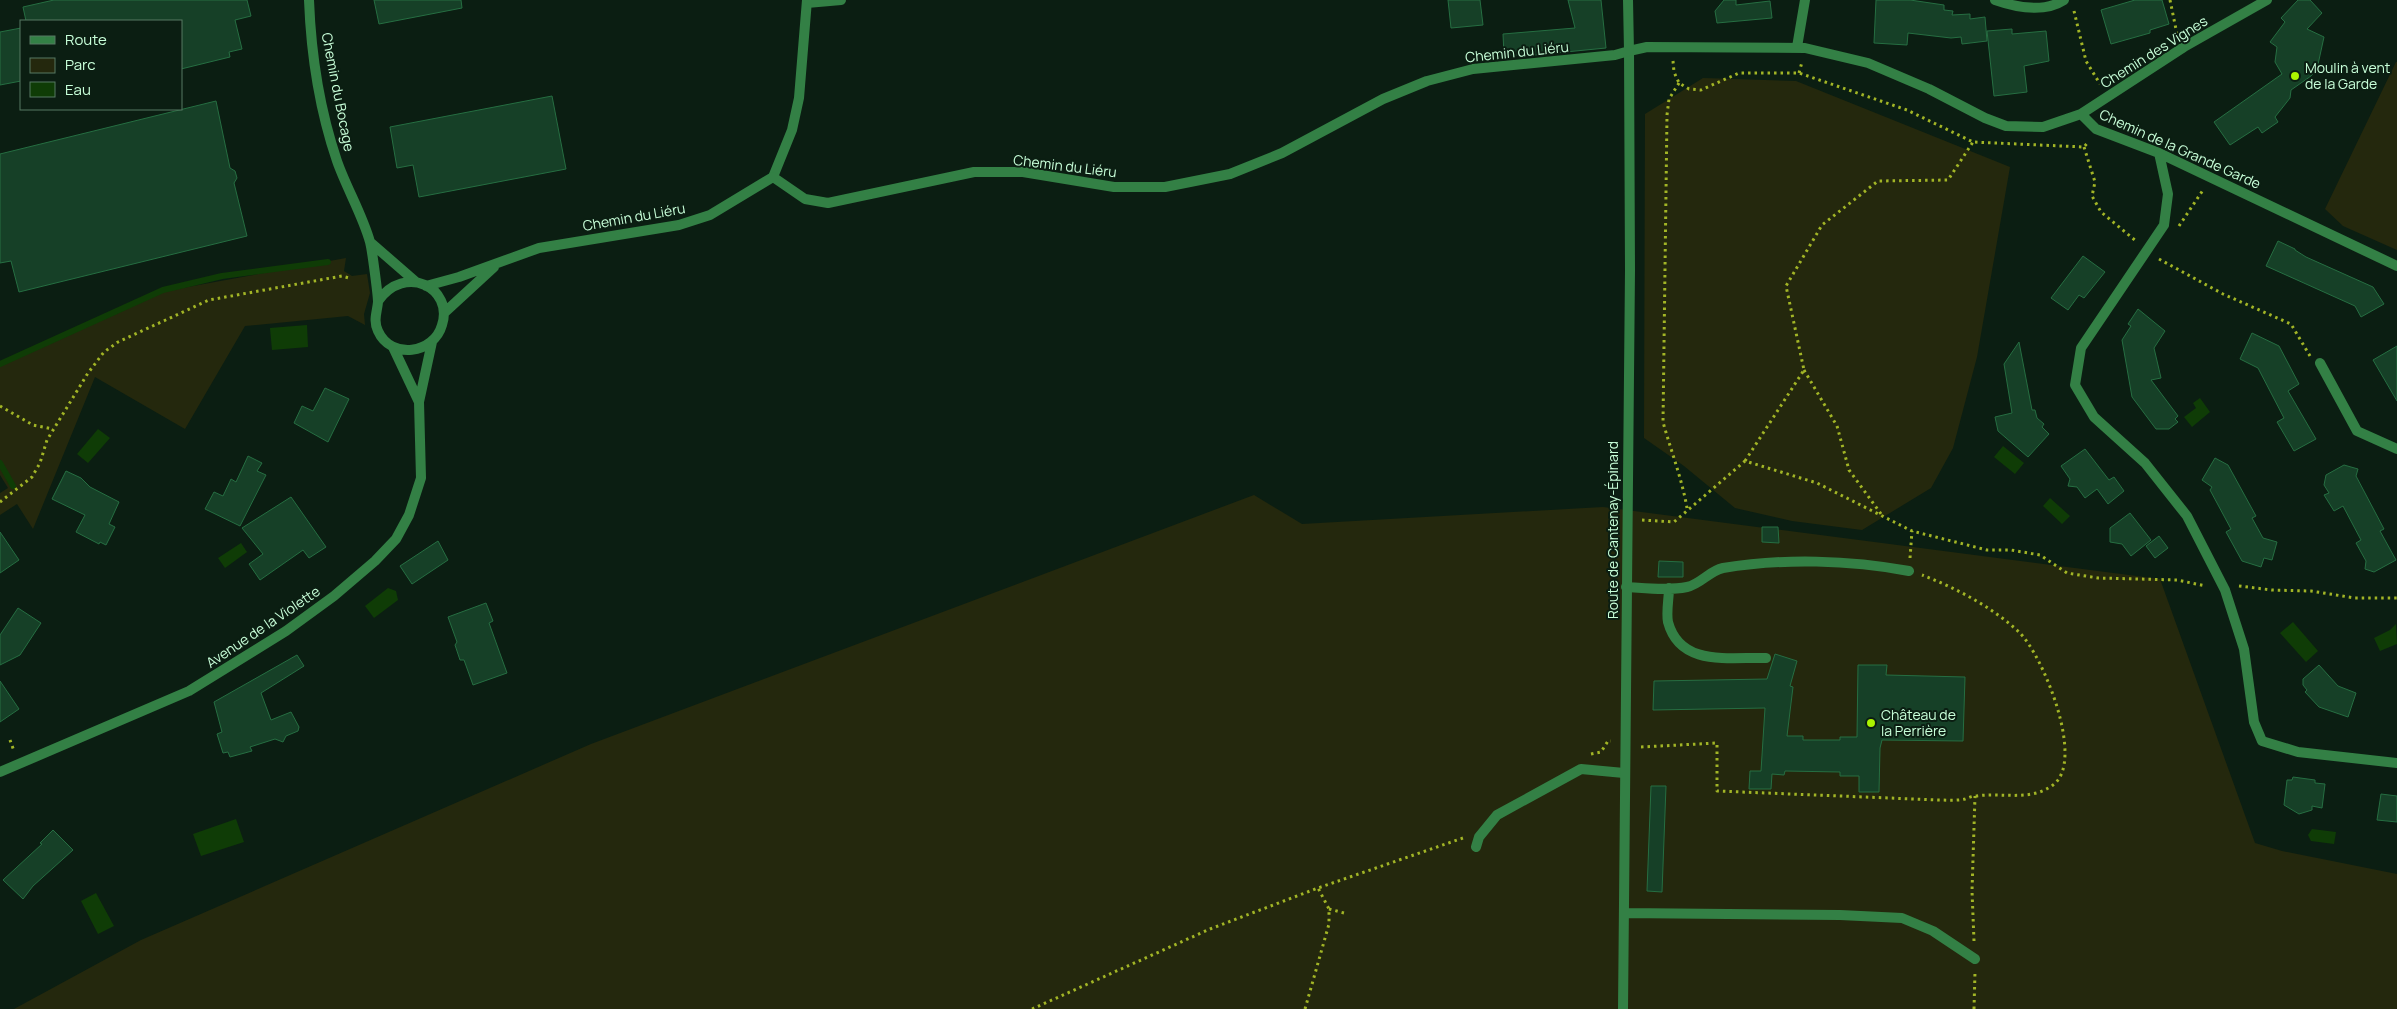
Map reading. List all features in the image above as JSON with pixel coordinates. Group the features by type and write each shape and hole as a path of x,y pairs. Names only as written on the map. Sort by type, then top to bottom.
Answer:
{"street":[{"name":"Chemin du Bocage","path":"309,0 314,50 330,133 346,184 370,242 378,302"},
{"path":"773,178 792,130 799,98 807,2 841,0"},
{"name":"Route de Cantenay-Épinard","path":"1623,1009 1624,742 1630,270 1628,0"},
{"path":"1797,47 1805,0"},
{"path":"1995,0 2016,8 2055,5 2067,2"},
{"name":"Chemin des Vignes","path":"2081,114 2184,47 2267,0"},
{"name":"Chemin de la Grande Garde","path":"1629,51 1647,47 1797,47 1868,63 1929,89 1985,118 2006,126 2043,126 2081,114 2096,129 2159,153 2397,266"},
{"name":"Chemin du Liéru","path":"426,286 539,248 687,223 710,215 773,178 804,199 828,203 974,172 1022,172 1114,187 1165,187 1230,174 1282,152 1383,99 1428,81 1473,68 1615,56 1629,51"},
{"path":"2159,153 2168,194 2164,225 2081,348 2075,385 2094,417 2145,463 2187,516 2225,590 2244,649 2254,722 2262,741 2298,752 2397,763"},
{"name":"Chemin du Bocage","path":"370,242 416,282"},
{"name":"Chemin du Liéru","path":"444,313 498,263"},
{"path":"404,282 416,282 426,286 435,293 441,302 444,313 443,324 432,342 412,351 393,347 385,341 376,324 375,313 378,302 384,292 394,285 404,282"},
{"name":"Avenue de la Violette","path":"0,772 189,691 286,631 334,596 375,561 396,539 417,492 422,467 419,402 432,342"},
{"name":"Avenue de la Violette","path":"393,347 419,402"},
{"path":"2320,363 2357,431 2397,449"},
{"path":"1626,587 1686,587 1697,584 1715,570 1747,564 1854,564 1909,571"},
{"path":"1669,588 1668,621 1678,643 1698,657 1766,658"},
{"path":"1476,847 1479,837 1497,814 1582,769 1624,773"},
{"path":"1624,914 1840,914 1902,918 1933,931 1975,959"}],"path":[{"path":"2170,0 2177,34 2184,47"},
{"path":"2067,2 2073,9 2086,61 2107,98"},
{"path":"1673,48 1674,72 1678,83 1689,89 1701,90 1739,73 1799,73 1907,110 1973,142 2084,148"},
{"path":"1678,83 1669,99 1667,115 1662,422 1683,485 1687,509"},
{"path":"2084,148 2096,129"},
{"path":"1883,516 1849,470 1837,426 1804,370 1786,286 1822,225 1878,181 1948,180 1973,142"},
{"path":"2084,148 2095,182 2092,196 2101,212 2158,258 2223,294 2290,324 2309,355 2320,363"},
{"path":"2174,234 2205,186"},
{"path":"2158,258 2164,250"},
{"path":"0,502 32,477 40,463 42,451 52,429 95,362 118,342 210,300 342,276 349,278"},
{"path":"1745,461 1804,370"},
{"path":"0,406 32,424 52,429"},
{"path":"1641,747 1717,743 1717,791 1938,800 2041,792 2055,783 2064,767 2065,738 2055,701 2039,661 2020,633 1972,598 1942,582 1909,571 1912,531"},
{"path":"2225,590 2244,586 2272,590 2311,591 2355,598 2397,598"},
{"path":"10,740 14,753"},
{"path":"1586,754 1601,752 1608,741 1624,742"},
{"path":"1974,1009 1975,959 1972,891 1975,796"},
{"path":"1032,1009 1210,929 1318,888 1462,839 1467,833"},
{"path":"1967,846 1974,846"},
{"path":"1305,1009 1329,924 1329,909 1318,888"},
{"path":"1329,909 1344,914"}],"green space":[{"path":"2396,62 2397,250 2343,226 2325,209"},
{"path":"1703,78 1796,81 2010,167 1977,357 1953,448 1931,488 1862,530 1792,521 1735,508 1684,466 1644,438 1645,114"},
{"path":"346,258 344,271 352,276 367,274 370,293 364,314 365,325 348,316 245,326 185,429 95,377 33,529 17,504 0,515 0,493 8,488 0,475 0,364 166,291"},
{"path":"1254,495 1302,524 1603,507 2160,579 2255,843 2282,851 2397,874 2397,1009 14,1009 141,940 591,744"}],"water":[{"path":"307,325 308,347 272,350 270,328"},
{"path":"2200,398 2210,412 2192,427 2184,417 2196,408 2193,403"},
{"path":"98,429 110,438 88,463 77,454"},
{"path":"2003,446 2024,463 2015,474 1994,457"},
{"path":"2050,498 2070,516 2062,524 2043,506"},
{"path":"241,543 247,552 225,568 218,558"},
{"path":"388,588 396,591 398,600 374,618 365,606"},
{"path":"2293,622 2318,651 2306,662 2280,633"},
{"path":"2396,624 2397,644 2380,651 2374,638 2390,630"},
{"path":"236,819 244,842 201,856 193,834"},
{"path":"2312,829 2336,832 2334,844 2311,841 2308,835"},
{"path":"96,893 114,926 98,934 81,901"}],"building":[{"path":"54,0 247,0 251,16 235,20 242,49 229,52 230,57 182,69 182,20 26,20 23,7"},
{"path":"374,0 461,0 462,8 379,24"},
{"path":"1448,0 1480,0 1483,25 1451,28"},
{"path":"1568,0 1601,0 1606,48 1535,55 1504,55 1503,34 1575,28"},
{"path":"1724,0 1736,0 1736,5 1770,1 1772,18 1717,23 1715,11"},
{"path":"1876,0 1910,0 1944,5 1944,10 1953,11 1952,15 1970,14 1970,19 1985,17 1987,41 1962,44 1961,37 1951,38 1908,33 1907,45 1874,43"},
{"path":"2135,0 2162,0 2169,24 2150,30 2150,33 2111,44 2101,10"},
{"path":"2298,0 2310,0 2322,13 2307,29 2324,37 2317,69 2311,76 2291,90 2290,98 2275,117 2278,122 2262,133 2258,127 2230,145 2214,122 2282,74 2275,62 2277,47 2270,42 2285,22 2281,18"},
{"path":"20,28 20,81 0,85 0,32"},
{"path":"2012,29 2012,34 2046,31 2049,61 2024,66 2027,92 1994,96 1987,31"},
{"path":"552,96 566,169 419,197 413,165 397,168 390,127"},
{"path":"216,101 230,168 235,171 237,178 234,183 247,236 19,292 11,261 0,263 0,154"},
{"path":"2278,241 2306,257 2373,287 2384,304 2361,317 2355,306 2266,266"},
{"path":"2083,256 2105,272 2084,298 2079,295 2068,310 2051,298"},
{"path":"2138,309 2165,331 2154,348 2161,378 2151,380 2178,416 2175,419 2178,422 2169,429 2156,429 2132,397 2122,340 2131,326 2128,324"},
{"path":"2252,333 2279,346 2299,384 2288,391 2316,439 2294,451 2277,422 2284,418 2258,368 2240,359"},
{"path":"2019,342 2032,410 2035,410 2037,418 2044,424 2042,427 2049,434 2028,457 1998,431 1995,417 2012,413 2004,364"},
{"path":"2397,346 2397,401 2373,360"},
{"path":"325,388 349,399 328,442 294,423 302,406 313,411"},
{"path":"2085,449 2109,480 2114,477 2124,491 2108,504 2097,489 2085,498 2077,487 2068,486 2070,479 2061,466"},
{"path":"248,456 262,463 257,471 266,475 240,526 205,509 214,492 223,496 231,479 236,482"},
{"path":"2215,458 2228,465 2256,516 2252,518 2263,538 2277,542 2272,560 2264,558 2261,567 2242,561 2226,532 2231,529 2210,490 2212,487 2202,480"},
{"path":"2344,465 2358,469 2356,476 2384,529 2380,531 2396,560 2374,572 2365,569 2366,561 2356,543 2361,540 2343,506 2334,511 2324,495 2329,493 2324,485 2326,475"},
{"path":"66,471 81,478 90,487 119,502 109,524 115,527 106,545 100,542 99,544 76,532 85,515 52,499"},
{"path":"291,497 326,547 309,558 303,550 260,580 249,564 263,554 242,528"},
{"path":"2130,513 2151,540 2131,556 2122,544 2110,542 2110,528"},
{"path":"1762,527 1778,527 1779,543 1762,542"},
{"path":"0,532 19,560 0,573"},
{"path":"2159,536 2168,548 2155,558 2146,546"},
{"path":"438,541 448,560 412,584 400,566"},
{"path":"1659,561 1683,562 1683,577 1658,577"},
{"path":"486,603 493,621 489,623 507,673 473,685 464,660 460,660 455,645 457,642 448,617"},
{"path":"18,608 41,623 20,655 0,665 0,635"},
{"name":"Château de la Perrière","path":"1775,654 1797,661 1790,686 1793,687 1787,736 1803,736 1803,740 1840,740 1840,737 1857,737 1858,665 1887,665 1886,675 1965,677 1963,741 1882,740 1880,748 1879,792 1859,792 1859,776 1840,776 1840,772 1785,771 1784,775 1772,774 1771,789 1749,789 1750,771 1761,771 1765,708 1653,710 1654,681 1767,679"},
{"path":"297,655 304,666 261,693 271,720 291,712 299,727 298,731 286,736 283,742 275,739 250,747 252,751 230,757 228,752 223,753 217,734 222,732 214,702"},
{"path":"2319,665 2338,686 2356,693 2348,717 2319,707 2305,692 2307,690 2303,685 2303,679"},
{"path":"0,681 19,709 0,722"},
{"path":"2293,777 2315,780 2315,783 2325,784 2322,808 2312,806 2312,810 2299,814 2284,805 2287,780 2292,780"},
{"path":"1651,786 1666,786 1662,892 1647,891"},
{"path":"2381,794 2397,796 2397,822 2377,820"},
{"path":"53,830 73,850 33,886 23,899 3,880 42,844 40,843"}],"waterway":[{"path":"0,364 163,290 222,276 328,262"},
{"path":"0,463 13,486"}],"place":[{"name":"Moulin à vent de la Garde","path":"2295,76"},
{"name":"Château de la Perrière","path":"1871,723"}]}
